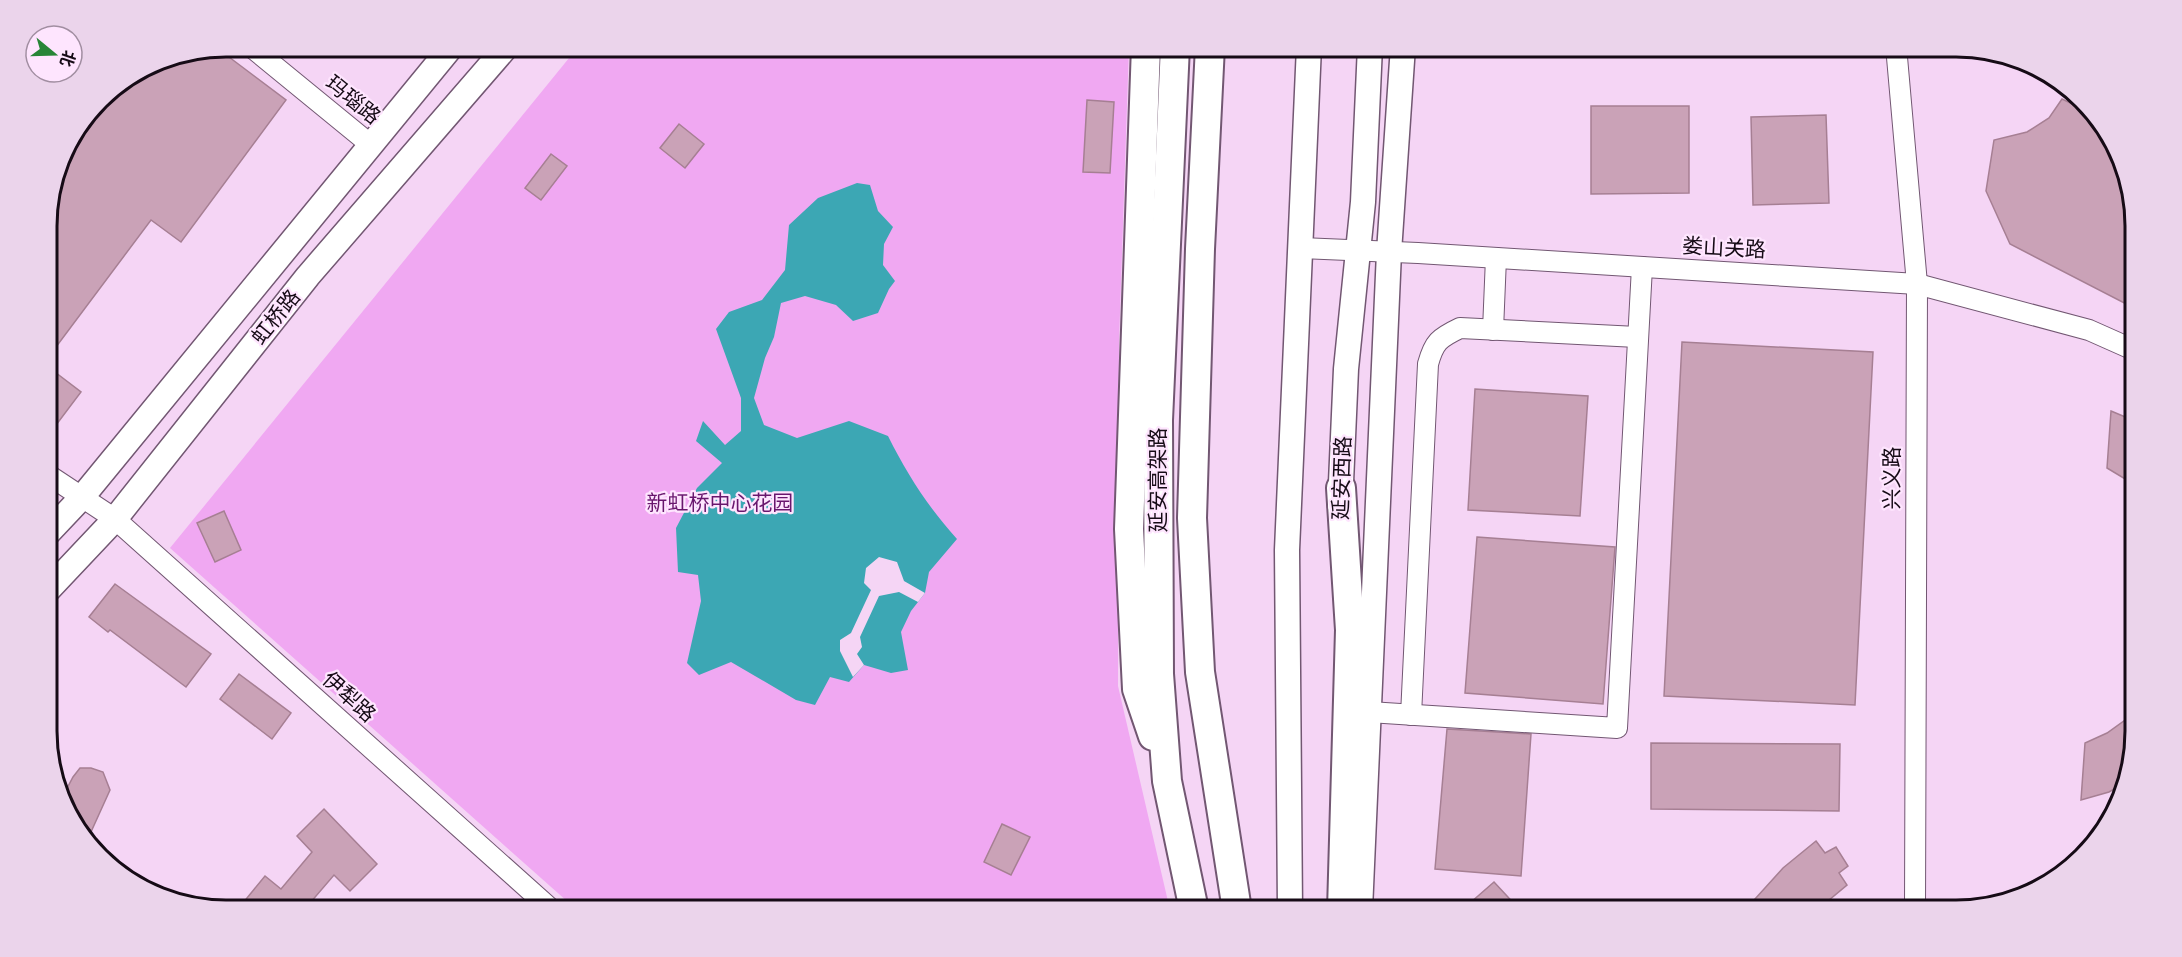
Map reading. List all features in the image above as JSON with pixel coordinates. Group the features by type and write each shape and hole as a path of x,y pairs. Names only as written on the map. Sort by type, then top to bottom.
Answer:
{"highway":[{"path":"1146,57 1129,529 1137,689 1167,781"},
{"name":"延安高架路","path":"1174,57 1158,420 1159,674 1167,781 1192,900"},
{"name":"延安高架路","path":"1209,57 1200,249 1192,518 1200,672 1235,900"},
{"path":"1341,488 1350,630 1342,900"}],"main road":[{"name":"虹桥路","path":"57,523 83,496 443,57"},
{"name":"虹桥路","path":"57,580 115,519 308,276 497,57"},
{"path":"1290,900 1287,550 1309,57"},
{"name":"延安西路","path":"1331,900 1346,369 1363,202 1370,57"},
{"name":"延安西路","path":"1360,900 1389,252 1402,57"}],"street":[{"name":"玛瑙路","path":"263,57 371,145"},
{"name":"兴义路","path":"1897,57 1917,284 1915,900"},
{"name":"娄山关路","path":"1301,248 1917,284 2089,330 2125,346"},
{"path":"1493,330 1496,258"},
{"path":"1369,712 1617,728 1642,267"},
{"path":"1411,715 1428,364 1432,346 1445,335 1460,328 1637,337"},
{"name":"伊犁路","path":"57,480 115,519 541,900"}],"green space":[{"name":"新虹桥中心花园","path":"570,57 1129,57 1119,342 1118,686 1168,900 566,900 170,548"}],"water":[{"path":"857,183 870,185 878,211 893,227 884,244 883,265 895,281 878,313 853,321 836,305 805,296 781,303 774,337 765,358 754,398 764,425 797,438 849,421 888,436 919,490 957,539 929,572 925,593 911,611 901,632 908,670 891,673 864,665 849,682 830,677 815,705 796,700 731,662 699,675 687,663 701,601 698,575 678,572 676,528 697,488 722,463 696,441 703,421 725,445 741,431 741,398 716,329 729,312 762,300 785,270 789,225 818,198"}],"pier":[{"path":"879,557 897,562 904,581 925,593 918,602 899,592 879,596 860,637 862,647 857,654 864,665 853,677 840,651 840,640 851,633 871,590 864,583 866,568"}],"building":[{"path":"229,57 286,100 181,242 151,220 57,346 57,215 60,193 74,151 106,106 132,85 171,66 193,60"},
{"path":"2062,99 2075,105 2102,141 2112,161 2124,204 2125,303 2010,244 1986,191 1994,140 2027,132 2049,118"},
{"path":"1087,100 1114,102 1110,173 1083,172"},
{"path":"1591,106 1689,106 1689,193 1591,194"},
{"path":"1826,115 1829,203 1753,205 1751,117"},
{"path":"679,124 704,144 685,168 660,148"},
{"path":"551,154 567,166 541,200 525,188"},
{"path":"1682,342 1873,352 1855,705 1664,696"},
{"path":"57,374 81,392 57,424"},
{"path":"1475,389 1588,396 1580,516 1468,510"},
{"path":"2111,411 2125,417 2125,479 2107,468"},
{"path":"224,511 241,550 215,562 197,523"},
{"path":"1477,537 1615,547 1603,704 1465,693"},
{"path":"115,584 211,654 186,687 89,617"},
{"path":"239,674 291,713 272,739 220,699"},
{"path":"2125,720 2124,753 2114,789 2081,800 2085,743 2107,733"},
{"path":"1447,729 1531,734 1521,876 1435,869"},
{"path":"1651,743 1840,744 1839,811 1651,809"},
{"path":"80,768 91,768 103,772 110,790 91,832 80,816 67,788"},
{"path":"324,809 377,864 350,891 334,875 313,900 245,900 265,876 281,889 312,852 297,836"},
{"path":"1002,824 1030,837 1011,875 984,862"},
{"path":"1816,841 1825,853 1836,847 1848,866 1839,873 1847,885 1829,900 1754,900 1783,868"},
{"path":"1494,882 1511,900 1473,900"}]}
